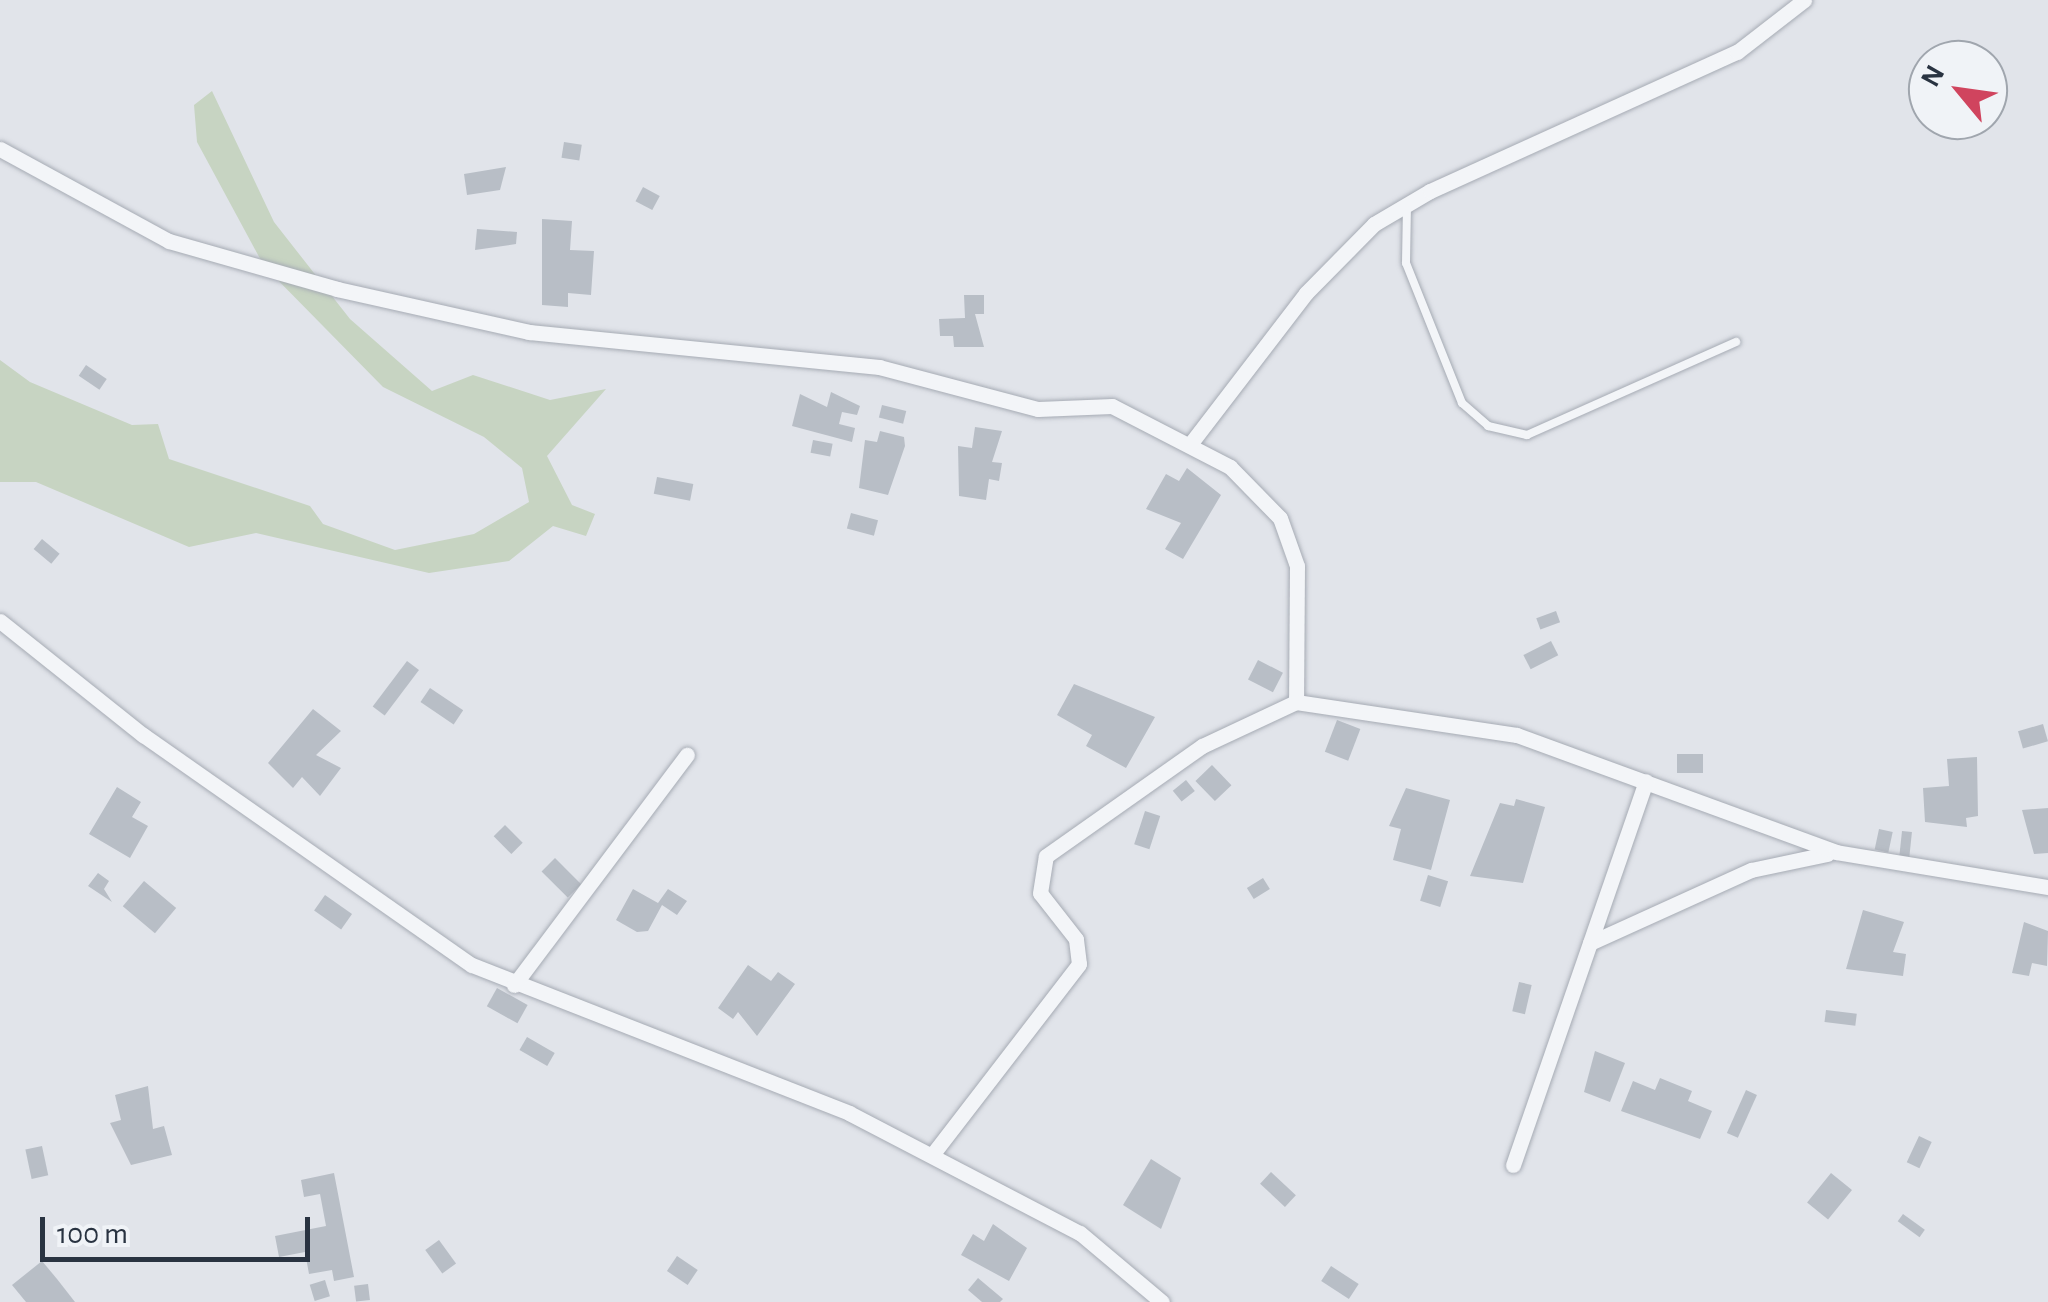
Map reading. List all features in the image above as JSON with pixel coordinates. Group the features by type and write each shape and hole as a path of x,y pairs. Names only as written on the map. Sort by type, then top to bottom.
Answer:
{"street":[{"path":"1192,442 1306,293 1374,224 1407,205 1737,52 1804,0"},
{"path":"0,148 169,241 236,265 529,332 879,367 1038,410 1112,406 1192,442 1261,492 1290,540 1301,626 1296,702"},
{"path":"0,621 341,876 444,948 514,985 777,1081 932,1155 1080,1233 1162,1302"},
{"path":"932,1155 1079,964 1076,939 1040,893 1046,856 1202,746 1296,702 1517,735 1836,852 2048,887"},
{"path":"514,985 687,755"},
{"path":"1513,1165 1646,781"},
{"path":"1590,944 1751,870 1836,852"}],"lane":[{"path":"1407,205 1406,263 1462,403 1488,426 1527,434 1736,342"}],"green space":[{"path":"212,91 274,222 350,319 432,391 473,375 550,400 606,389 547,456 572,505 595,514 586,536 553,526 509,561 429,573 256,533 189,547 36,482 0,482 0,360 30,382 132,425 158,424 169,459 310,506 323,524 395,550 474,534 529,502 522,468 484,437 383,387 264,266 197,142 194,105"}],"building":[{"path":"564,142 582,145 579,161 561,158"},
{"path":"506,167 500,190 467,195 464,174"},
{"path":"643,187 660,196 652,210 635,201"},
{"path":"542,219 572,221 570,250 594,251 591,295 568,293 568,307 542,305"},
{"path":"477,229 517,232 516,244 475,250"},
{"path":"964,295 984,295 984,314 975,314 984,347 954,347 953,336 940,336 939,319 965,318"},
{"path":"86,365 107,379 99,390 79,376"},
{"path":"831,392 860,406 857,415 842,412 839,424 855,428 852,442 792,426 800,394 827,407"},
{"path":"882,405 906,411 903,424 879,418"},
{"path":"975,427 1002,431 992,462 1002,463 999,481 989,479 986,500 959,496 958,446 972,448"},
{"path":"880,431 904,437 905,446 888,495 859,488 865,440 877,442"},
{"path":"813,440 833,444 830,457 811,453"},
{"path":"1187,468 1221,495 1183,559 1165,549 1181,523 1146,509 1166,474 1179,481"},
{"path":"657,477 693,484 690,501 654,494"},
{"path":"851,513 878,520 874,536 847,528"},
{"path":"42,539 60,554 51,564 34,549"},
{"path":"1556,611 1560,622 1540,629 1536,618"},
{"path":"1551,641 1558,655 1531,669 1523,655"},
{"path":"1258,660 1283,673 1273,692 1248,680"},
{"path":"407,661 419,670 385,716 373,707"},
{"path":"1074,684 1155,717 1126,768 1086,746 1092,735 1057,715"},
{"path":"430,688 463,710 454,724 420,702"},
{"path":"313,709 341,731 316,755 341,768 320,796 302,777 293,788 268,763"},
{"path":"1337,720 1360,729 1348,761 1325,752"},
{"path":"2043,724 2048,741 2023,748 2018,731"},
{"path":"1677,754 1703,754 1703,773 1677,773"},
{"path":"1977,757 1978,816 1966,818 1967,827 1925,822 1923,788 1949,786 1947,759"},
{"path":"1212,765 1231,785 1215,801 1195,781"},
{"path":"1186,780 1195,791 1182,802 1173,791"},
{"path":"117,787 141,802 132,817 148,826 130,858 89,834"},
{"path":"1406,788 1450,800 1431,870 1393,860 1401,829 1389,826"},
{"path":"1516,799 1545,807 1523,883 1470,876 1500,803 1514,806"},
{"path":"2048,808 2048,853 2034,854 2022,810"},
{"path":"1145,811 1160,816 1149,849 1134,844"},
{"path":"505,825 523,843 511,854 494,836"},
{"path":"1879,829 1893,832 1888,852 1875,850"},
{"path":"1902,831 1912,832 1909,857 1899,856"},
{"path":"555,858 581,884 568,898 542,871"},
{"path":"98,873 109,881 104,889 112,902 88,886"},
{"path":"1428,875 1448,881 1440,907 1420,901"},
{"path":"1263,878 1270,889 1254,899 1247,888"},
{"path":"144,881 176,908 155,933 123,906"},
{"path":"633,889 658,903 668,889 687,901 677,915 662,905 648,931 637,932 616,920"},
{"path":"325,895 352,914 341,929 314,911"},
{"path":"1863,910 1904,922 1893,952 1906,954 1903,976 1846,969"},
{"path":"2024,922 2048,931 2047,966 2032,963 2029,976 2012,973"},
{"path":"748,965 771,981 778,972 795,984 757,1036 738,1012 733,1019 718,1008"},
{"path":"1519,982 1532,985 1525,1014 1512,1011"},
{"path":"497,988 528,1005 517,1023 487,1006"},
{"path":"1826,1010 1857,1014 1855,1026 1825,1022"},
{"path":"527,1037 555,1053 547,1066 520,1050"},
{"path":"1595,1051 1625,1063 1610,1102 1584,1092"},
{"path":"1660,1078 1692,1091 1688,1101 1712,1111 1700,1139 1621,1111 1633,1081 1655,1090"},
{"path":"148,1086 153,1129 164,1126 172,1155 131,1165 110,1123 121,1120 115,1095"},
{"path":"1746,1090 1757,1095 1738,1138 1727,1133"},
{"path":"1919,1136 1932,1142 1919,1168 1907,1162"},
{"path":"42,1146 48,1175 32,1179 25,1150"},
{"path":"1151,1159 1181,1178 1161,1229 1123,1205"},
{"path":"1271,1172 1296,1195 1285,1207 1260,1184"},
{"path":"334,1173 354,1277 334,1281 332,1270 309,1274 305,1252 279,1257 275,1236 326,1226 320,1194 304,1197 301,1180"},
{"path":"1831,1173 1852,1190 1828,1220 1807,1203"},
{"path":"1903,1214 1925,1230 1920,1237 1898,1221"},
{"path":"993,1224 1027,1248 1009,1281 961,1255 973,1234 984,1241"},
{"path":"439,1240 456,1263 442,1273 425,1250"},
{"path":"677,1256 698,1270 688,1285 667,1271"},
{"path":"42,1261 75,1302 26,1302 12,1285"},
{"path":"1331,1266 1359,1284 1349,1299 1321,1281"},
{"path":"978,1278 1003,1299 982,1302 968,1290"},
{"path":"325,1280 330,1296 315,1301 310,1285"},
{"path":"368,1284 370,1300 356,1302 354,1286"}]}
